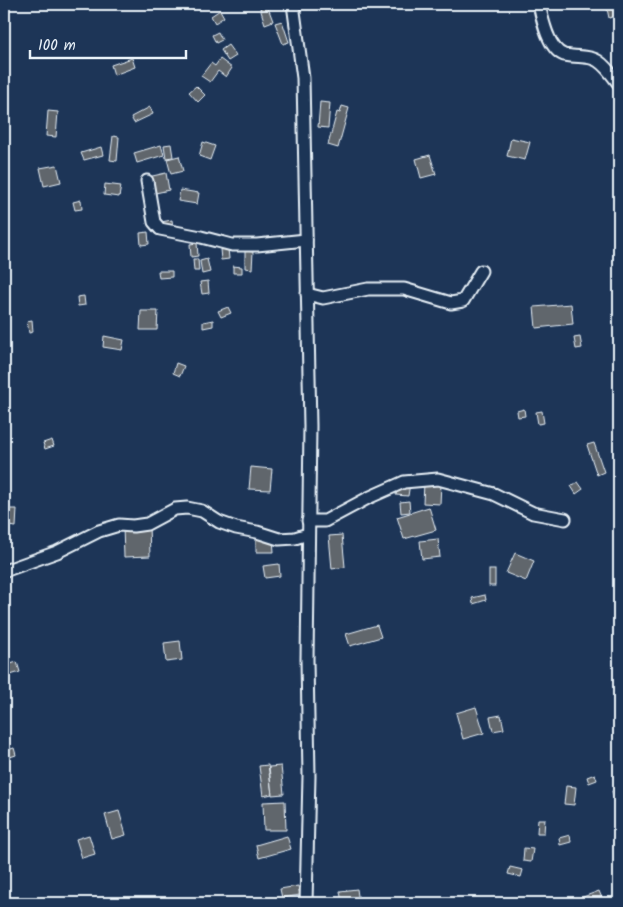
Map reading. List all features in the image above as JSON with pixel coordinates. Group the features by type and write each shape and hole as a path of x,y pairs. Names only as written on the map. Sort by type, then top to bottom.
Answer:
{"street":[{"path":"293,4 303,78 310,426 306,660 309,776 306,903"},
{"path":"539,4 550,41 559,52 564,55 597,60 619,84"},
{"path":"146,181 154,222 160,229 201,236 232,245 257,245 306,240"},
{"path":"307,294 323,298 368,289 404,289 451,303 463,301 481,271"},
{"path":"308,520 325,521 368,498 404,482 438,479 494,494 532,513 565,519"},
{"path":"4,571 57,552 99,531 119,525 147,524 175,509 188,508 202,511 219,522 236,528 279,538 295,538 308,534"}],"building":[{"path":"606,4 619,4 619,15 609,18"},
{"path":"267,5 273,21 265,24 260,8"},
{"path":"220,10 224,17 215,23 211,16"},
{"path":"282,21 289,42 283,44 275,23"},
{"path":"218,32 222,40 216,43 212,35"},
{"path":"228,45 236,56 228,61 221,50"},
{"path":"132,58 135,67 114,75 111,65"},
{"path":"220,59 232,68 226,77 218,71 210,82 201,76 211,63 215,66"},
{"path":"196,86 205,95 198,102 189,92"},
{"path":"320,102 330,103 328,128 318,127"},
{"path":"342,106 349,108 338,148 328,145 337,112 340,113"},
{"path":"150,107 153,114 134,123 131,117"},
{"path":"48,111 58,112 56,137 46,136"},
{"path":"113,136 119,137 117,161 110,160"},
{"path":"511,138 530,142 525,160 507,156"},
{"path":"203,142 215,146 210,160 199,156"},
{"path":"171,144 173,157 166,158 164,145"},
{"path":"161,145 164,155 137,163 134,153"},
{"path":"101,147 103,155 84,160 81,153"},
{"path":"430,155 436,174 421,178 416,159"},
{"path":"179,156 183,171 171,174 167,159"},
{"path":"57,165 61,182 44,186 40,168"},
{"path":"166,173 169,190 151,194 148,177"},
{"path":"105,184 121,186 119,197 104,195"},
{"path":"180,190 199,193 197,204 178,201"},
{"path":"81,200 82,209 75,210 73,202"},
{"path":"172,220 173,228 162,230 161,222"},
{"path":"148,232 149,244 141,245 140,233"},
{"path":"197,243 198,256 191,257 190,244"},
{"path":"228,248 229,259 221,260 220,249"},
{"path":"245,251 253,252 252,269 245,268"},
{"path":"193,259 198,259 199,271 194,271"},
{"path":"207,259 210,272 202,274 200,261"},
{"path":"233,266 242,267 242,273 233,273"},
{"path":"158,271 172,271 172,277 159,278"},
{"path":"208,281 209,293 202,294 200,282"},
{"path":"84,296 85,305 78,306 77,297"},
{"path":"571,304 573,324 536,328 534,307"},
{"path":"228,307 231,313 221,317 218,311"},
{"path":"141,311 158,311 157,330 140,330"},
{"path":"32,320 33,332 29,333 27,321"},
{"path":"213,320 213,326 203,328 203,322"},
{"path":"104,336 124,340 122,350 103,347"},
{"path":"580,337 582,348 576,349 574,338"},
{"path":"176,363 184,366 180,376 173,373"},
{"path":"524,409 525,416 518,417 517,411"},
{"path":"542,411 544,423 538,424 536,412"},
{"path":"52,440 54,446 45,449 43,443"},
{"path":"594,443 604,472 597,475 587,445"},
{"path":"251,467 272,469 270,490 249,489"},
{"path":"398,482 410,483 408,496 396,495"},
{"path":"578,482 583,489 576,494 571,486"},
{"path":"424,483 441,484 440,504 423,503"},
{"path":"409,501 410,512 401,513 400,502"},
{"path":"429,507 436,530 404,539 397,517"},
{"path":"8,509 17,509 16,527 8,526"},
{"path":"149,525 150,556 124,557 123,526"},
{"path":"342,535 345,567 332,569 329,536"},
{"path":"256,539 273,539 274,552 256,552"},
{"path":"438,539 440,557 422,559 420,541"},
{"path":"515,553 534,561 526,581 506,573"},
{"path":"279,564 280,576 265,578 263,566"},
{"path":"489,570 495,570 495,586 489,586"},
{"path":"485,595 486,600 473,604 472,598"},
{"path":"377,625 381,637 350,646 346,634"},
{"path":"180,641 182,660 166,662 164,643"},
{"path":"17,662 20,672 4,677 4,666"},
{"path":"476,707 484,733 463,739 456,713"},
{"path":"501,715 504,729 493,731 490,717"},
{"path":"14,748 16,755 4,759 4,751"},
{"path":"268,765 272,794 263,796 259,766"},
{"path":"281,766 284,794 272,795 269,767"},
{"path":"595,774 597,780 589,783 587,777"},
{"path":"566,786 576,787 574,805 564,804"},
{"path":"619,789 619,802 615,803 612,791"},
{"path":"285,801 286,830 264,830 263,802"},
{"path":"119,811 126,835 112,839 105,815"},
{"path":"538,819 545,819 544,833 537,833"},
{"path":"89,835 95,854 82,858 76,839"},
{"path":"570,835 571,842 560,845 559,838"},
{"path":"287,836 291,849 259,858 256,845"},
{"path":"524,848 533,849 531,862 523,861"},
{"path":"510,867 523,870 521,877 508,874"},
{"path":"298,886 300,895 282,898 280,889"},
{"path":"357,889 359,903 342,903 340,891"},
{"path":"599,891 604,903 577,903 575,900"}]}
